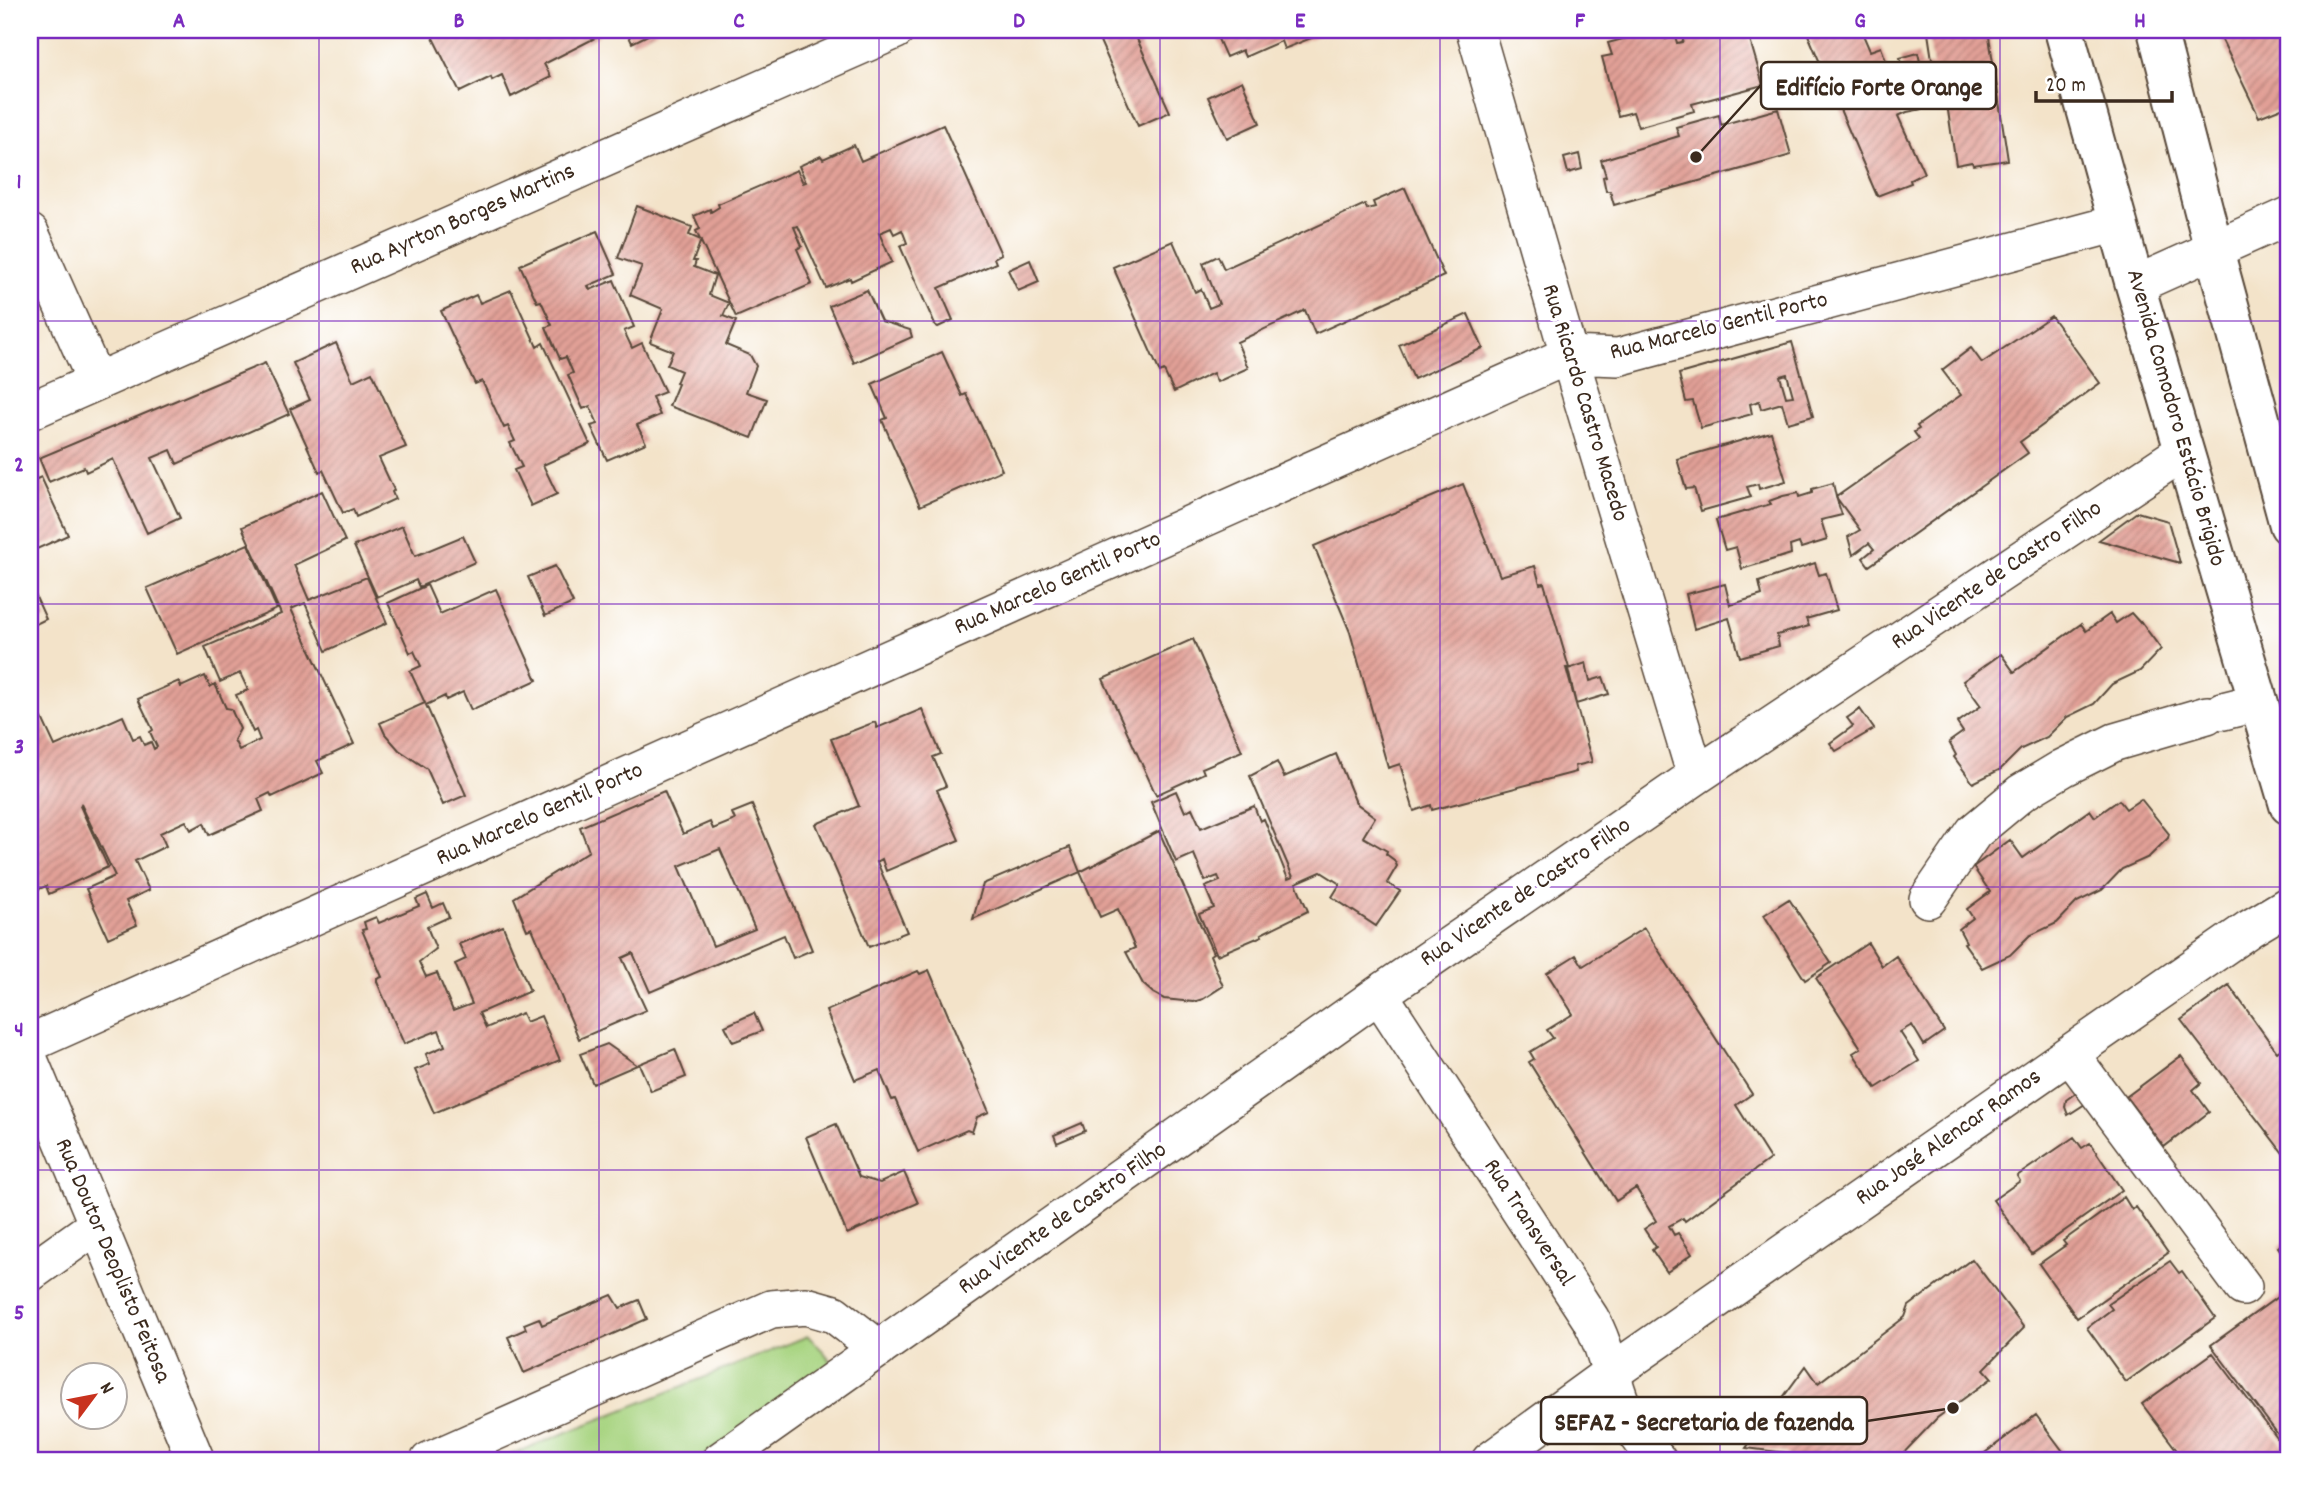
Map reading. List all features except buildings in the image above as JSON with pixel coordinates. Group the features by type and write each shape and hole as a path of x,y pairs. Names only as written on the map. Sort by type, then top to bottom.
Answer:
{"main road":[{"name":"Avenida Comodoro Estácio Brigido","path":"2064,30 2184,451 2230,709 2289,806"},
{"path":"2158,30 2214,250 2289,524"}],"street":[{"name":"Rua Ayrton Borges Martins","path":"30,411 896,30"},
{"name":"Rua Ricardo Castro Macedo","path":"1475,30 1569,355 1696,776"},
{"path":"2135,285 2289,216"},
{"name":"Rua Marcelo Gentil Porto","path":"30,1044 1569,355 1618,357 2118,223"},
{"path":"30,233 96,381"},
{"name":"Rua Vicente de Castro Filho","path":"720,1461 1379,994 1696,776 2184,451"},
{"path":"1928,898 1975,832 2021,793 2115,742 2230,709"},
{"name":"Rua José Alencar Ramos","path":"1490,1461 1611,1373 2249,929 2289,905"},
{"name":"Rua Transversal","path":"1379,994 1590,1318 1601,1337 1630,1424 1658,1461"},
{"path":"2070,1054 2242,1287"},
{"name":"Rua Doutor Deoplisto Feitosa","path":"30,1062 196,1461"},
{"path":"30,1273 97,1225"},
{"path":"429,1461 772,1309 806,1306 834,1314 879,1349"}],"green space":[{"path":"808,1336 836,1367 696,1461 495,1461"}],"place":[{"name":"Edifício Forte Orange","path":"1696,157"},
{"name":"SEFAZ - Secretaria de fazenda","path":"1953,1408"}]}
